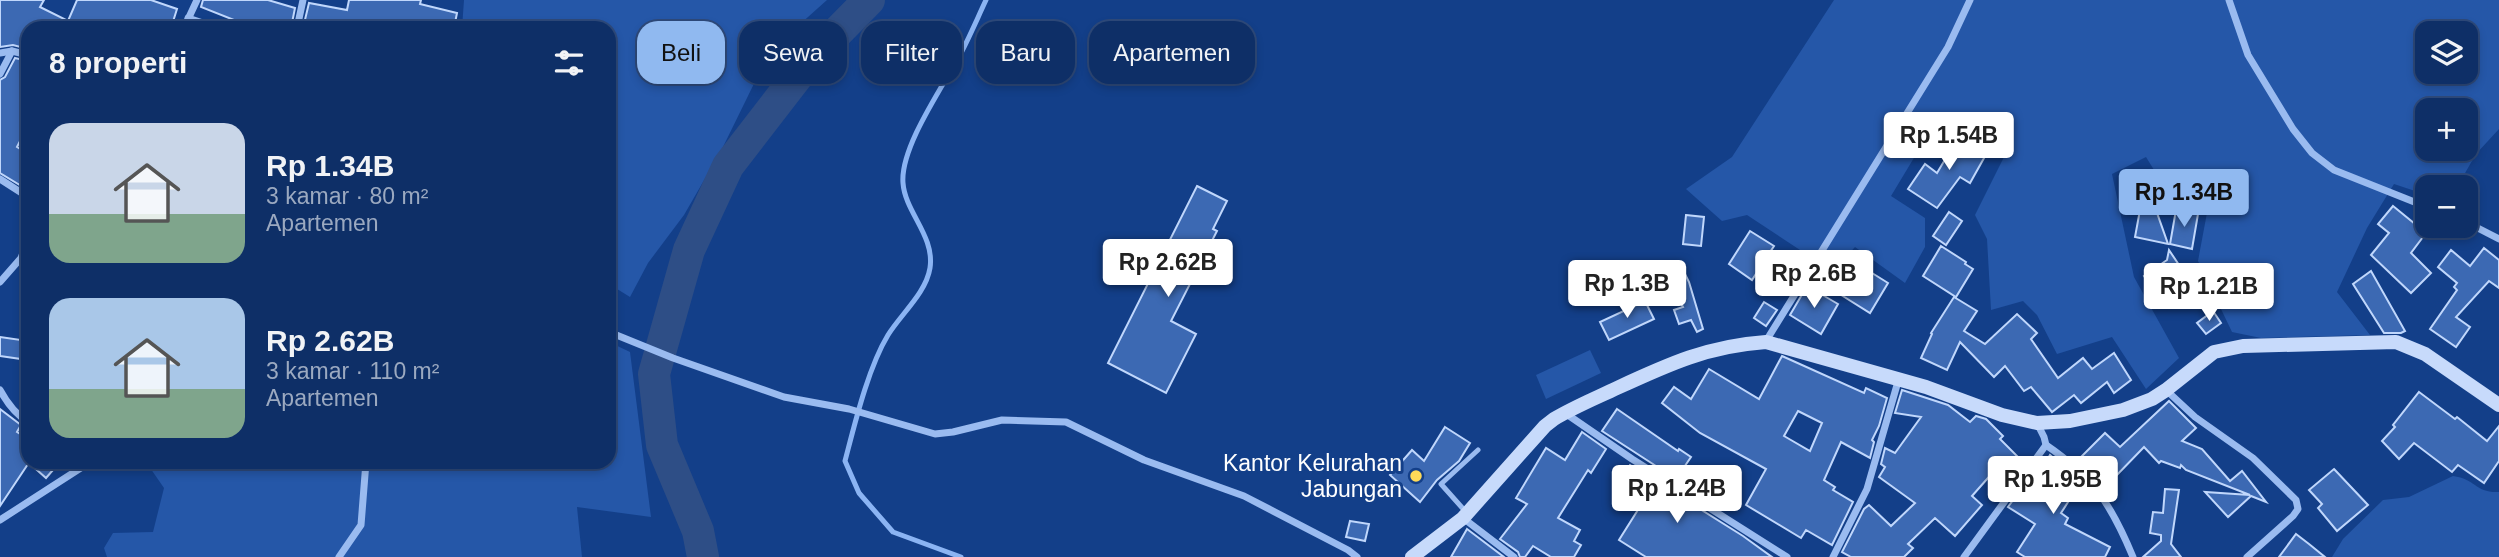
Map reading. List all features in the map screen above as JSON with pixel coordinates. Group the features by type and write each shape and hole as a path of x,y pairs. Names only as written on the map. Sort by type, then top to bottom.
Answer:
{"street":[{"path":"187,21 197,0"},
{"path":"298,21 303,0"},
{"path":"1766,342 1948,47 1970,0"},
{"path":"2229,0 2248,55 2293,129 2312,153 2334,170 2415,201"},
{"path":"188,18 197,21"},
{"path":"0,53 12,51 21,53"},
{"path":"0,74 12,51"},
{"path":"0,179 21,192"},
{"path":"2478,228 2499,239"},
{"path":"0,282 21,258"},
{"path":"616,335 784,397 849,409 935,434 1002,420 1066,422 1144,460 1244,496 1357,557"},
{"path":"1412,557 1465,516 1545,426 1565,412 1672,362 1716,348 1766,342 1870,373 1899,378 2002,415 2036,423 2070,421 2123,410 2166,390 2214,352 2228,348 2386,341 2407,345 2425,354 2499,405"},
{"path":"1833,557 1867,489 1899,378"},
{"path":"0,390 21,418"},
{"path":"2166,390 2195,417 2253,458 2296,500 2298,509 2293,516 2247,557"},
{"path":"1565,412 1632,459 1787,557"},
{"path":"2036,423 2046,445 2070,461 2089,480 2116,516 2133,557"},
{"path":"1964,557 2046,445"},
{"path":"0,520 79,469"},
{"path":"339,557 361,525 365,469"},
{"path":"1465,516 1514,557"}],"lane":[{"path":"1465,516 1441,484 1478,450"}],"shaded area":[{"path":"464,0 827,0 804,21 739,21 739,84 754,84 722,149 684,215 648,263 630,297 616,288 616,21 462,21"},
{"path":"1834,0 2499,0 2499,129 2478,152 2478,98 2415,98 2415,161 2472,161 2464,175 2415,175 2415,191 2394,184 2367,228 2337,292 2370,335 2261,338 2232,332 2198,261 2209,202 2170,196 2146,157 2112,174 2134,277 2179,358 2146,389 2112,337 2057,354 2037,315 2023,301 1991,310 1987,239 1975,215 2008,149 1985,122 1941,113 1891,196 1925,218 1925,247 1905,283 1855,247 1835,269 1800,250 1747,215 1722,221 1686,189 1732,157"},
{"path":"616,345 630,352 651,517 577,507 582,557 107,557 104,548 113,533 153,532 164,488 151,469 616,469"},
{"path":"1590,350 1601,373 1546,399 1536,375"},
{"path":"2453,476 2485,490 2499,492 2499,557 2332,557 2343,539 2383,500 2409,497"}],"building":[{"path":"0,0 44,0 40,7 68,21 21,21 21,47 0,47"},
{"path":"77,0 151,0 177,9 173,21 68,21"},
{"path":"203,0 268,0 295,8 292,21 236,21 201,7"},
{"path":"349,0 421,0 420,4 457,13 455,21 305,21 309,3 347,10"},
{"path":"15,58 21,59 21,139 17,147 21,150 21,186 0,173 0,80 5,77"},
{"path":"1959,136 1988,151 1970,183 1960,177 1937,208 1908,189 1925,164 1937,173"},
{"path":"2141,171 2150,193 2130,200 2122,178"},
{"path":"1197,186 1227,201 1213,229 1217,231 1171,321 1196,334 1166,393 1108,363"},
{"path":"2393,206 2415,224 2415,238 2422,238 2411,253 2431,273 2411,293 2371,255 2389,233 2378,224"},
{"path":"2140,210 2157,213 2168,244 2135,237"},
{"path":"2176,210 2198,214 2192,249 2170,244"},
{"path":"1949,212 1962,221 1946,245 1933,236"},
{"path":"1686,215 1704,217 1701,246 1683,244"},
{"path":"1750,231 1774,246 1752,280 1729,264"},
{"path":"1941,246 1973,269 1956,297 1923,276"},
{"path":"2484,248 2499,260 2499,288 2489,281 2456,317 2470,327 2456,347 2430,329 2457,290 2454,287 2457,283 2438,267 2451,250 2470,266"},
{"path":"2169,250 2187,277 2158,297 2144,276 2167,260"},
{"path":"1856,263 1888,283 1870,313 1838,293"},
{"path":"1683,270 1703,329 1697,332 1691,320 1679,324 1674,310 1683,307 1667,279"},
{"path":"2371,271 2405,331 2384,333 2353,284"},
{"path":"1807,286 1838,304 1821,334 1790,315"},
{"path":"1954,297 1977,311 1964,331 1985,344 2017,314 2037,333 2031,339 2058,378 2083,358 2092,369 2114,353 2131,380 2114,393 2107,382 2081,403 2074,395 2052,412 2031,387 2024,391 2005,366 1994,377 1960,342 1947,370 1921,358 1931,333"},
{"path":"1645,301 1654,319 1609,340 1600,322"},
{"path":"1764,302 1777,310 1766,326 1754,318"},
{"path":"2213,311 2221,323 2206,334 2197,323"},
{"path":"0,337 21,340 21,359 0,356"},
{"path":"1782,356 1864,393 1866,388 1887,398 1872,440 1874,442 1870,458 1841,442 1824,480 1835,487 1833,490 1853,502 1832,545 1806,530 1801,538 1746,505 1766,469 1700,433 1662,403 1674,387 1691,399 1709,369 1759,399","holes":["1798,411 1822,423 1810,451 1784,436"]},
{"path":"1902,390 1948,405 1970,422 1976,416 1986,419 2003,436 2000,439 2025,464 2010,484 1995,470 1972,496 1982,505 1955,536 1935,518 1908,544 1913,548 1904,557 1851,557 1842,552 1864,509 1869,505 1891,526 1915,503 1879,477 1885,467 1881,464 1885,448 1895,453 1921,417 1895,413"},
{"path":"2419,392 2487,441 2499,426 2499,461 2484,483 2458,465 2452,472 2414,443 2399,459 2382,441"},
{"path":"2169,401 2196,428 2182,441 2202,449 2230,481 2242,471 2266,502 2251,496 2228,517 2205,492 2250,495 2186,470 2181,465 2180,468 2161,461 2159,463 2144,447 2113,479 2115,481 2105,492 2077,461 2105,433 2120,447"},
{"path":"0,409 21,425 17,432 21,435 21,469 25,469 0,506"},
{"path":"1617,409 1691,457 1676,479 1602,431"},
{"path":"1445,427 1470,443 1459,461 1437,480 1420,502 1390,475 1412,450 1424,461"},
{"path":"1582,432 1606,449 1591,473 1588,470 1558,518 1580,530 1574,541 1581,545 1574,557 1551,557 1533,546 1525,557 1520,557 1518,552 1500,539 1527,504 1516,498 1546,448 1565,460"},
{"path":"2050,455 2081,482 2061,513 2068,518 2065,524 2110,547 2105,557 2025,557 2017,552 2035,524 2008,507 2033,473 2037,476"},
{"path":"1630,465 1772,557 1646,557 1619,540 1641,505 1615,487"},
{"path":"36,469 54,469 46,478"},
{"path":"2334,469 2368,505 2337,531 2318,508 2322,504 2309,490"},
{"path":"2165,489 2179,490 2171,544 2181,557 2143,557 2161,541 2161,535 2150,533 2153,512 2163,513"},
{"path":"1350,521 1369,524 1365,541 1346,537"},
{"path":"1467,529 1504,557 1451,557"},
{"path":"2296,534 2309,544 2325,557 2279,557"}],"waterway":[{"path":"703,557 698,531 662,445 654,374 689,250 728,166 809,61 869,0"},
{"path":"961,557 893,532 859,493 845,461 874,363 893,327 924,286 930,268 928,245 905,194 904,168 908,152 986,0"}],"place":[{"name":"Kantor Kelurahan Jabungan","path":"1416,476"}]}
